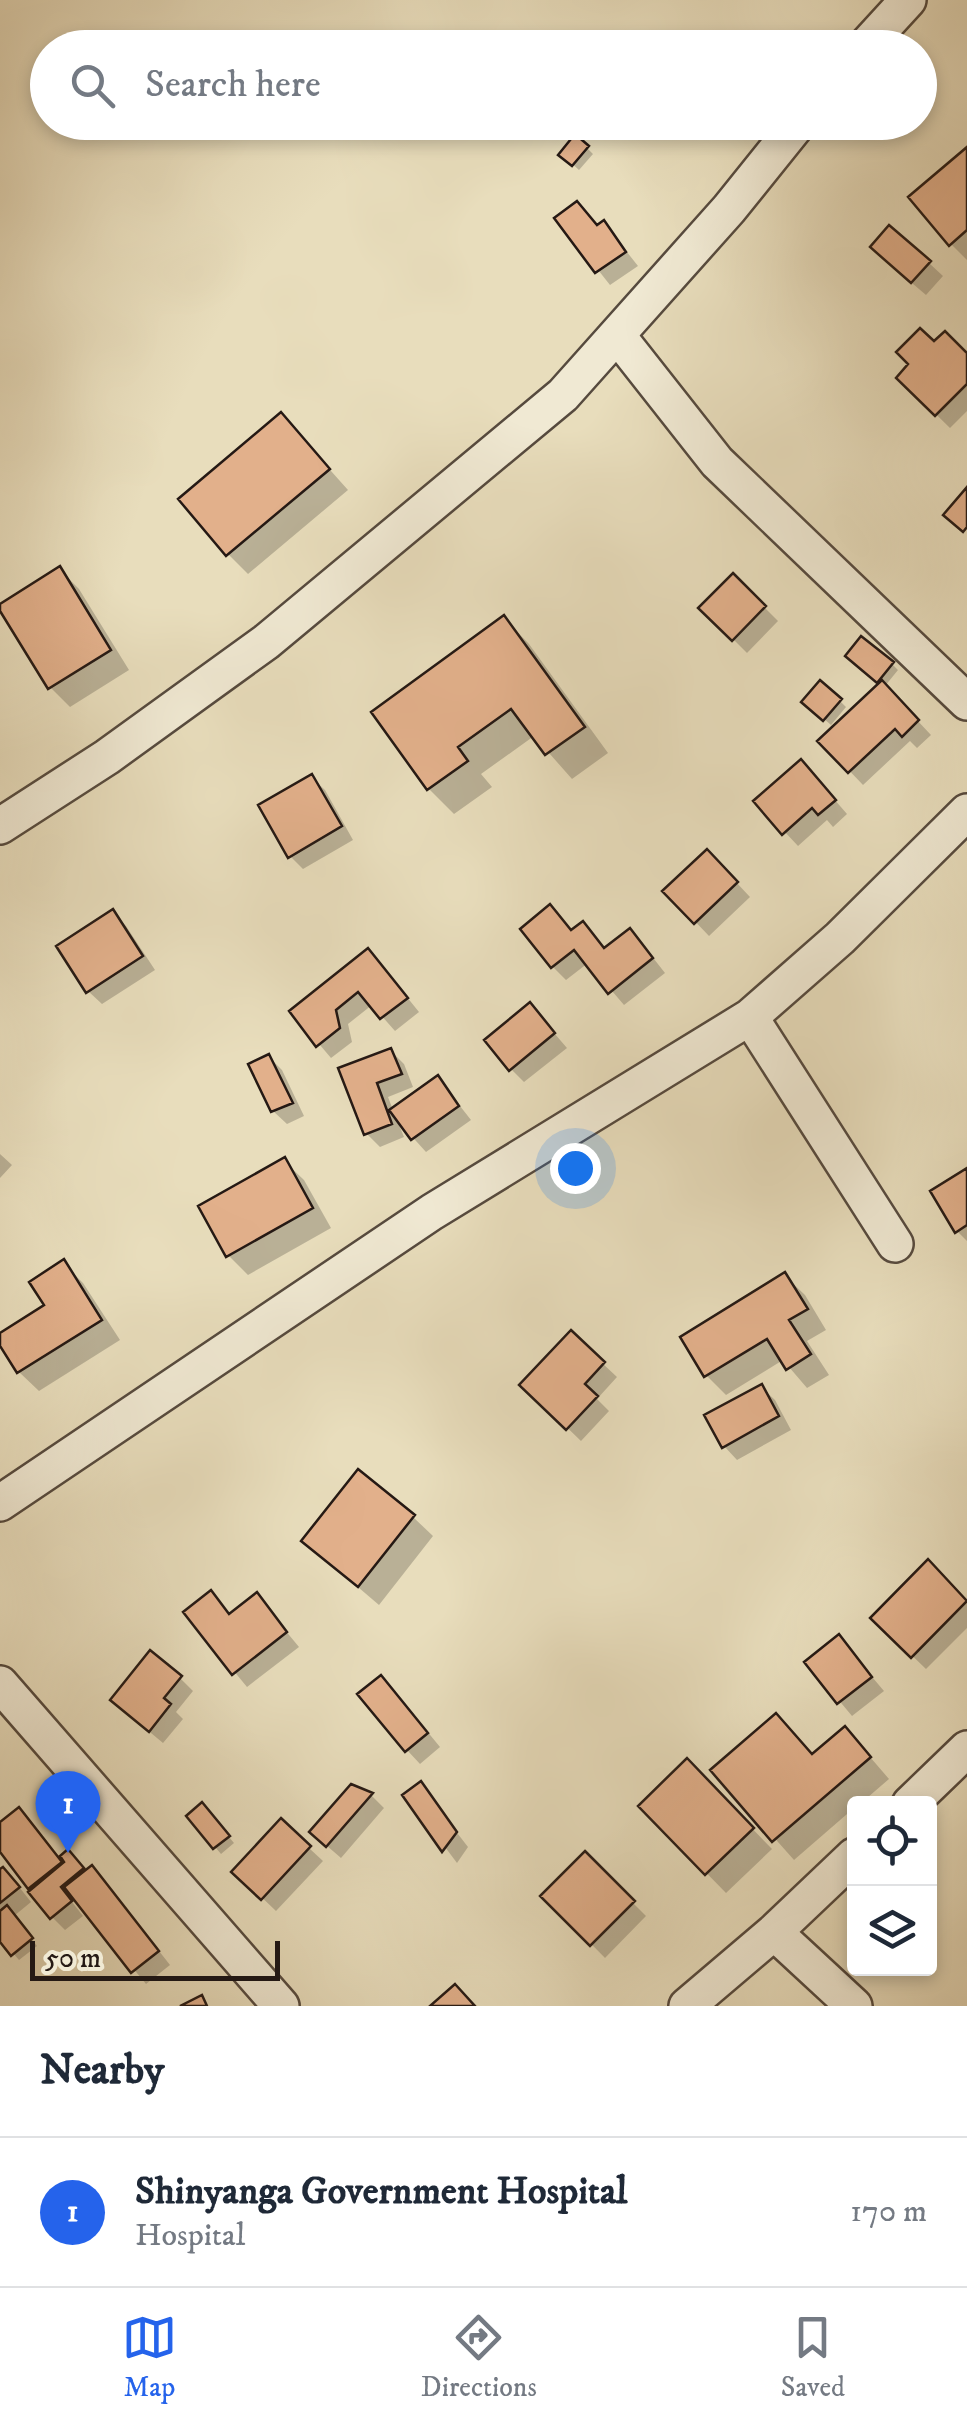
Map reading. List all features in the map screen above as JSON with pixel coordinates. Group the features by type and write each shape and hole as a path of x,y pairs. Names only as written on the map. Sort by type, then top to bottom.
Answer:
{"street":[{"path":"880,30 908,0"},
{"path":"0,826 108,757 266,642 564,395 729,209 785,140"},
{"path":"617,335 718,462 967,702"},
{"path":"0,1503 432,1212 750,1016 840,938 967,812"},
{"path":"750,1016 895,1244"},
{"path":"0,1684 281,2006"},
{"path":"918,1796 967,1749"},
{"path":"687,2006 847,1863"},
{"path":"774,1932 854,2006"}],"building":[{"path":"570,140 582,140 589,146 572,166 558,155"},
{"path":"967,147 967,230 949,246 908,197"},
{"path":"577,201 597,225 604,220 626,252 595,273 554,218"},
{"path":"889,225 931,261 911,283 870,247"},
{"path":"920,328 934,341 945,331 967,353 967,384 935,416 896,378 908,364 896,352"},
{"path":"281,412 330,469 226,556 178,499"},
{"path":"967,487 967,527 963,532 943,515"},
{"path":"60,566 111,650 48,689 0,611 0,604"},
{"path":"733,573 766,606 732,641 698,608"},
{"path":"504,615 585,727 545,755 511,709 458,747 468,761 427,790 371,712"},
{"path":"861,636 894,662 877,683 845,656"},
{"path":"820,680 842,699 823,721 801,702"},
{"path":"882,680 919,720 902,737 895,729 848,773 817,741"},
{"path":"801,759 836,800 818,815 812,808 782,835 753,801"},
{"path":"312,774 342,826 288,858 258,805"},
{"path":"707,849 738,882 694,924 662,891"},
{"path":"550,904 571,930 583,921 604,948 630,928 653,958 608,994 574,950 551,968 520,929"},
{"path":"113,909 143,956 86,993 56,946"},
{"path":"368,948 408,998 380,1019 358,992 336,1010 340,1028 316,1047 289,1011"},
{"path":"530,1002 555,1033 509,1071 484,1040"},
{"path":"391,1048 402,1074 377,1083 392,1124 364,1135 338,1068"},
{"path":"269,1054 293,1103 271,1112 248,1064"},
{"path":"438,1075 459,1106 411,1140 389,1110"},
{"path":"285,1157 313,1208 226,1257 198,1206"},
{"path":"967,1168 967,1225 955,1233 930,1191"},
{"path":"64,1259 102,1320 17,1373 0,1346 0,1333 44,1305 29,1282"},
{"path":"785,1272 808,1309 789,1320 811,1354 786,1370 767,1339 704,1377 680,1337"},
{"path":"571,1330 605,1362 585,1384 598,1396 566,1430 519,1385"},
{"path":"762,1384 779,1416 722,1448 704,1415"},
{"path":"358,1469 415,1515 358,1587 301,1541"},
{"path":"928,1559 967,1601 911,1658 870,1618"},
{"path":"211,1590 229,1614 257,1592 287,1632 232,1675 183,1612"},
{"path":"839,1634 872,1677 837,1704 804,1662"},
{"path":"150,1650 182,1676 164,1698 171,1704 149,1732 110,1700"},
{"path":"381,1675 428,1733 405,1752 357,1694"},
{"path":"776,1713 812,1754 845,1726 871,1757 772,1842 710,1770"},
{"path":"687,1758 754,1828 705,1875 638,1806"},
{"path":"421,1781 457,1832 442,1852 402,1795"},
{"path":"351,1784 373,1793 326,1847 309,1832"},
{"path":"202,1802 230,1836 213,1849 186,1816"},
{"path":"19,1807 62,1862 28,1889 0,1852 0,1822"},
{"path":"281,1818 311,1846 261,1900 231,1872"},
{"path":"68,1849 84,1868 61,1887 72,1901 50,1919 28,1892 64,1862 60,1856"},
{"path":"585,1851 635,1901 590,1946 540,1896"},
{"path":"92,1865 159,1951 131,1973 64,1887"},
{"path":"3,1867 20,1887 0,1903 0,1869"},
{"path":"7,1905 33,1938 11,1956 0,1942 0,1911"},
{"path":"455,1984 475,2006 430,2006"},
{"path":"202,1995 207,2006 180,2006"}],"place":[{"name":"Shinyanga Government Hospital","path":"68,1853"}]}
